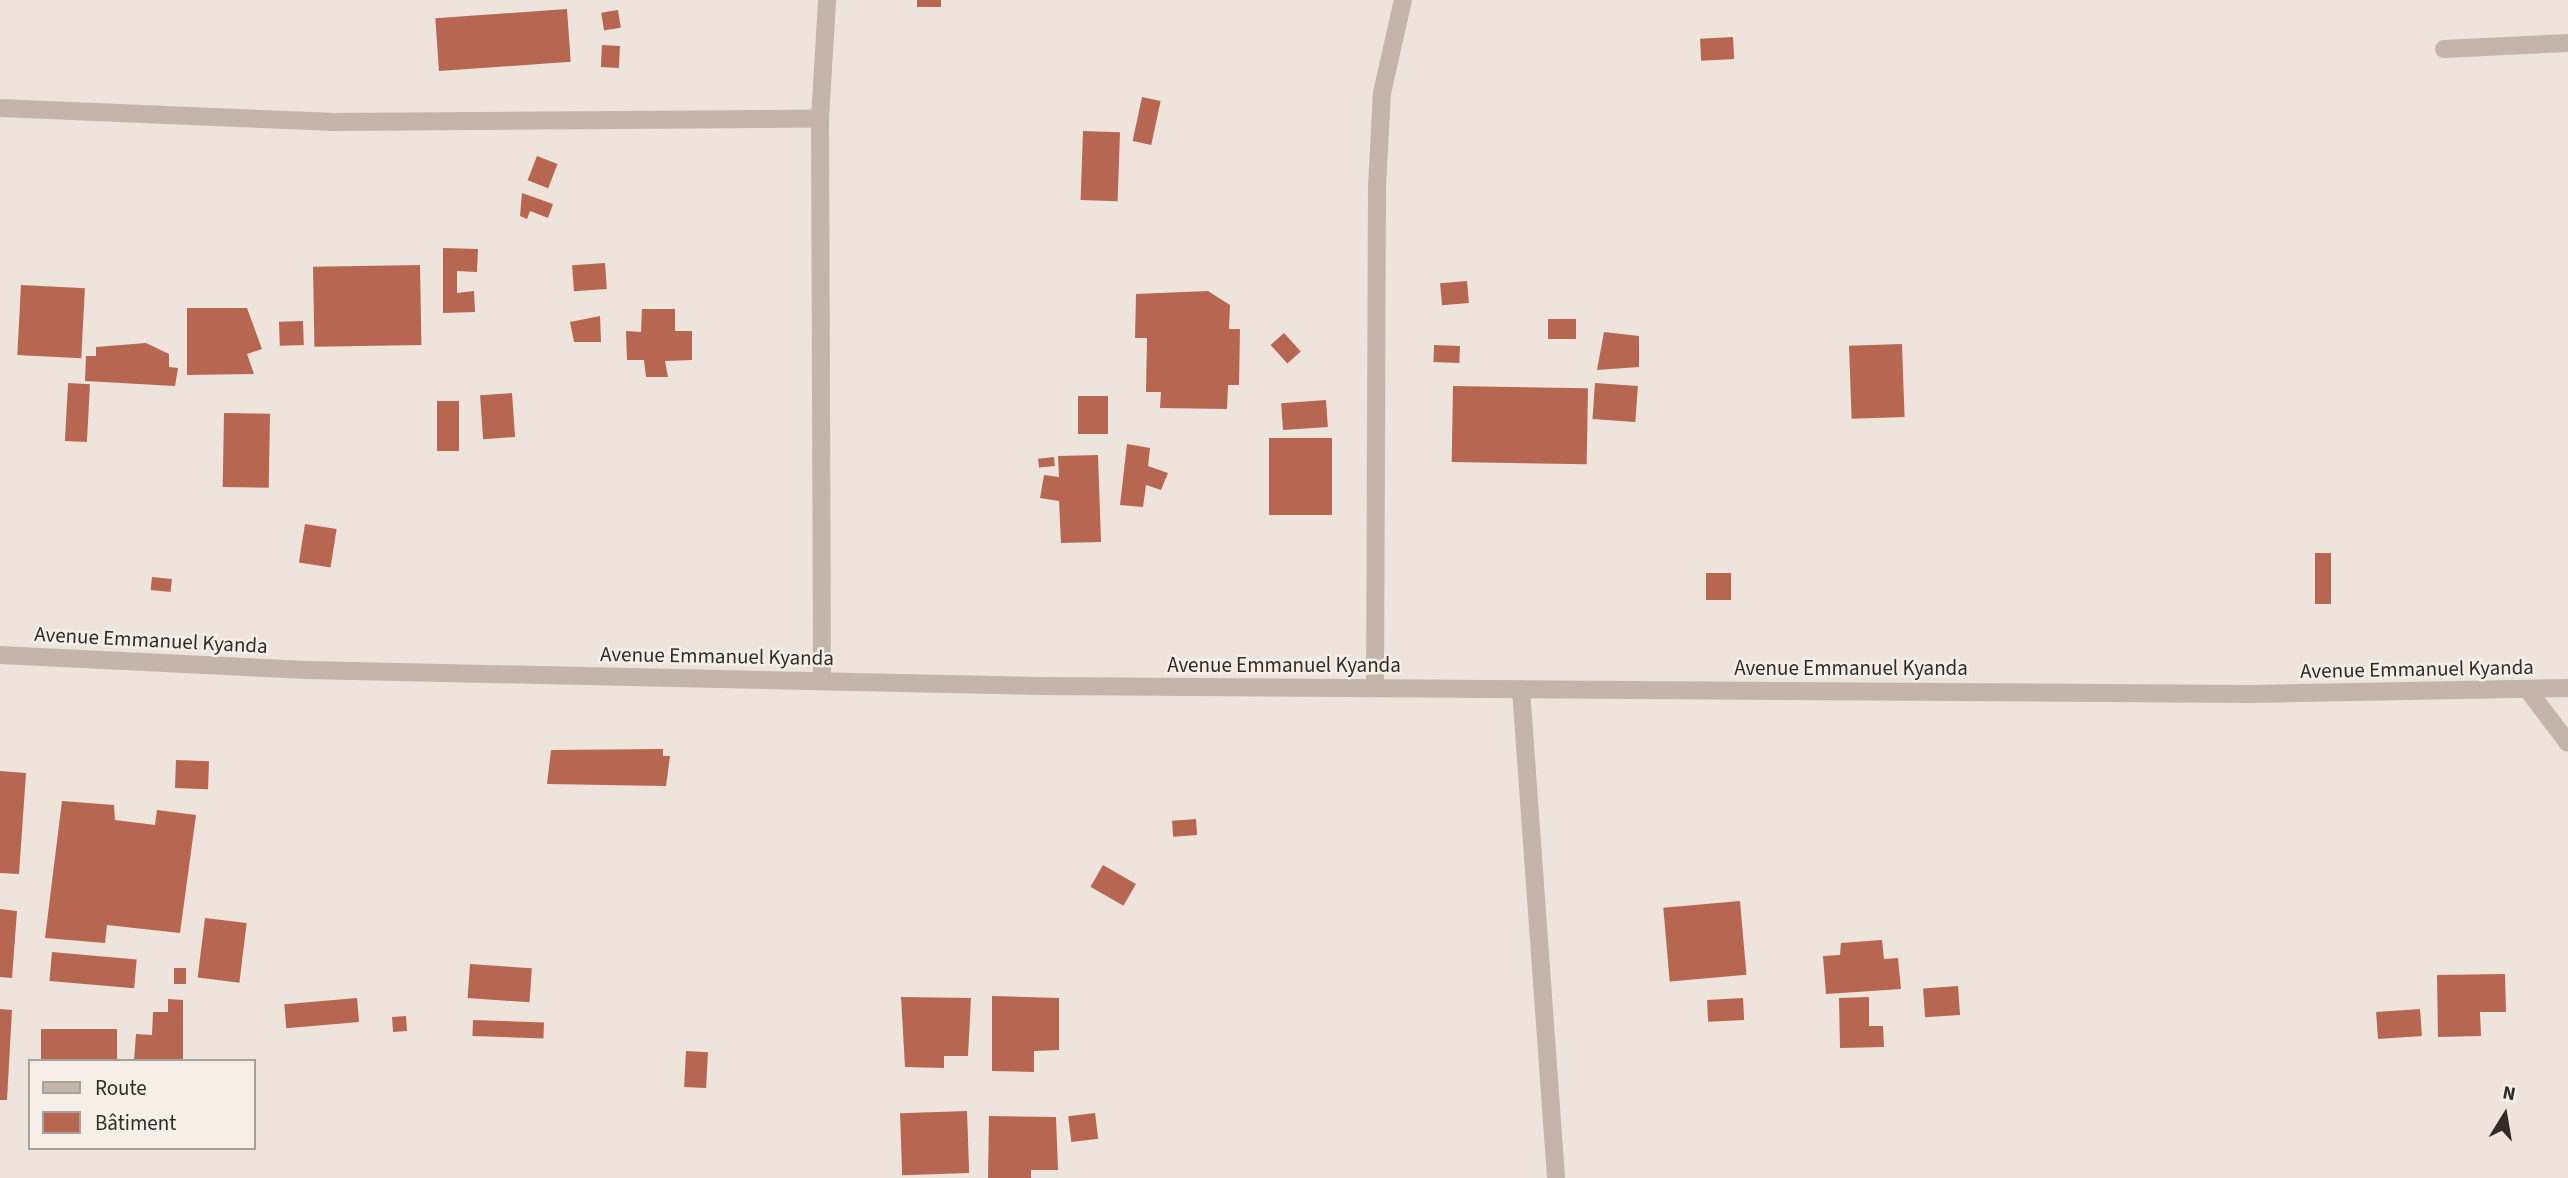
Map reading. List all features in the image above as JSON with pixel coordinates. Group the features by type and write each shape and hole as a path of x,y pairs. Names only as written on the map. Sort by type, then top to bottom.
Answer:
{"street":[{"path":"822,681 820,119 827,0"},
{"path":"1375,688 1377,187 1382,93 1403,0"},
{"path":"2444,48 2568,43"},
{"path":"0,108 331,122 820,119"},
{"name":"Avenue Emmanuel Kyanda","path":"0,655 308,670 822,681 1521,689 2568,688"},
{"path":"1521,689 1556,1178"},
{"path":"2528,690 2568,743"}],"building":[{"path":"917,0 941,0 941,7 917,7"},
{"path":"567,9 571,62 439,71 435,18"},
{"path":"618,10 621,28 604,30 601,13"},
{"path":"1733,37 1734,59 1701,61 1700,39"},
{"path":"602,45 620,46 619,68 601,67"},
{"path":"1142,97 1161,101 1151,145 1133,141"},
{"path":"1083,131 1120,132 1118,201 1081,200"},
{"path":"537,156 558,164 548,188 528,180"},
{"path":"522,193 553,204 548,218 530,211 527,219 520,216"},
{"path":"443,248 478,249 477,272 457,271 457,293 474,291 475,312 443,313"},
{"path":"605,263 607,289 574,291 572,265"},
{"path":"420,265 421,345 314,347 313,267"},
{"path":"1467,281 1469,303 1442,305 1440,283"},
{"path":"21,285 85,288 81,358 17,355"},
{"path":"1208,291 1230,305 1229,329 1240,329 1239,385 1228,385 1227,409 1160,408 1161,392 1146,392 1147,338 1135,338 1136,294"},
{"path":"187,308 247,308 262,349 247,354 254,374 187,375"},
{"path":"642,309 675,309 675,331 692,331 692,360 665,361 668,377 646,377 644,360 627,360 626,331 641,332"},
{"path":"600,316 601,342 574,342 570,322"},
{"path":"1548,319 1576,319 1576,339 1548,339"},
{"path":"303,321 304,345 280,346 279,322"},
{"path":"1604,332 1639,336 1639,367 1597,370"},
{"path":"1284,333 1301,352 1287,364 1271,345"},
{"path":"146,343 169,354 169,367 178,368 175,386 85,381 86,356 96,356 96,347"},
{"path":"1902,344 1905,417 1852,419 1849,346"},
{"path":"1434,345 1460,346 1459,363 1433,362"},
{"path":"68,383 90,384 87,442 65,441"},
{"path":"1595,383 1638,386 1635,422 1592,419"},
{"path":"1453,386 1588,388 1587,464 1452,462"},
{"path":"512,393 515,437 483,439 480,395"},
{"path":"1078,396 1108,396 1108,434 1078,434"},
{"path":"1326,400 1328,427 1283,430 1281,403"},
{"path":"437,401 459,401 459,451 437,451"},
{"path":"224,413 270,414 269,488 223,487"},
{"path":"1269,438 1332,438 1332,515 1269,515"},
{"path":"1127,444 1150,448 1148,466 1168,473 1161,490 1146,485 1143,507 1120,505"},
{"path":"1098,455 1101,542 1061,543 1059,501 1040,498 1044,475 1059,477 1058,456"},
{"path":"1054,457 1055,466 1039,468 1038,459"},
{"path":"305,524 337,529 331,568 299,563"},
{"path":"2315,553 2331,553 2331,604 2315,604"},
{"path":"1706,573 1731,573 1731,600 1706,600"},
{"path":"152,577 172,579 171,592 151,590"},
{"path":"663,749 663,756 670,756 666,786 547,784 551,750"},
{"path":"176,760 209,761 208,789 175,788"},
{"path":"0,771 26,773 19,874 0,873"},
{"path":"62,801 114,805 115,820 155,825 157,810 196,815 180,933 107,925 105,943 45,938"},
{"path":"1196,819 1197,835 1173,837 1172,821"},
{"path":"1103,865 1136,884 1123,906 1090,887"},
{"path":"1740,901 1746,975 1670,981 1663,908"},
{"path":"0,909 17,911 12,978 0,977"},
{"path":"205,918 247,923 239,983 198,978"},
{"path":"1882,940 1884,959 1898,958 1901,989 1826,994 1823,956 1840,955 1841,943"},
{"path":"52,952 137,959 134,988 49,981"},
{"path":"470,964 532,968 529,1002 468,998"},
{"path":"174,968 186,968 186,984 174,984"},
{"path":"2505,974 2506,1012 2480,1012 2481,1036 2438,1037 2437,975"},
{"path":"1958,986 1960,1015 1925,1017 1923,988"},
{"path":"992,996 1059,998 1059,1050 1034,1051 1034,1072 992,1071"},
{"path":"901,997 971,998 968,1056 944,1056 944,1068 905,1067"},
{"path":"1869,997 1869,1026 1883,1026 1884,1047 1840,1048 1839,998"},
{"path":"357,998 359,1022 286,1028 284,1004"},
{"path":"1743,998 1744,1020 1708,1022 1707,1000"},
{"path":"168,999 183,1000 183,1059 134,1059 136,1034 152,1035 153,1012 168,1012"},
{"path":"0,1009 12,1010 7,1100 0,1100"},
{"path":"2420,1009 2422,1036 2378,1039 2376,1012"},
{"path":"406,1016 407,1031 393,1032 392,1017"},
{"path":"473,1020 544,1022 543,1038 472,1036"},
{"path":"41,1029 117,1029 117,1059 41,1059"},
{"path":"686,1051 708,1052 706,1088 684,1087"},
{"path":"967,1111 969,1173 902,1175 900,1113"},
{"path":"1095,1113 1098,1139 1071,1142 1068,1116"},
{"path":"989,1116 1056,1117 1058,1170 1031,1170 1031,1178 988,1178"}]}
